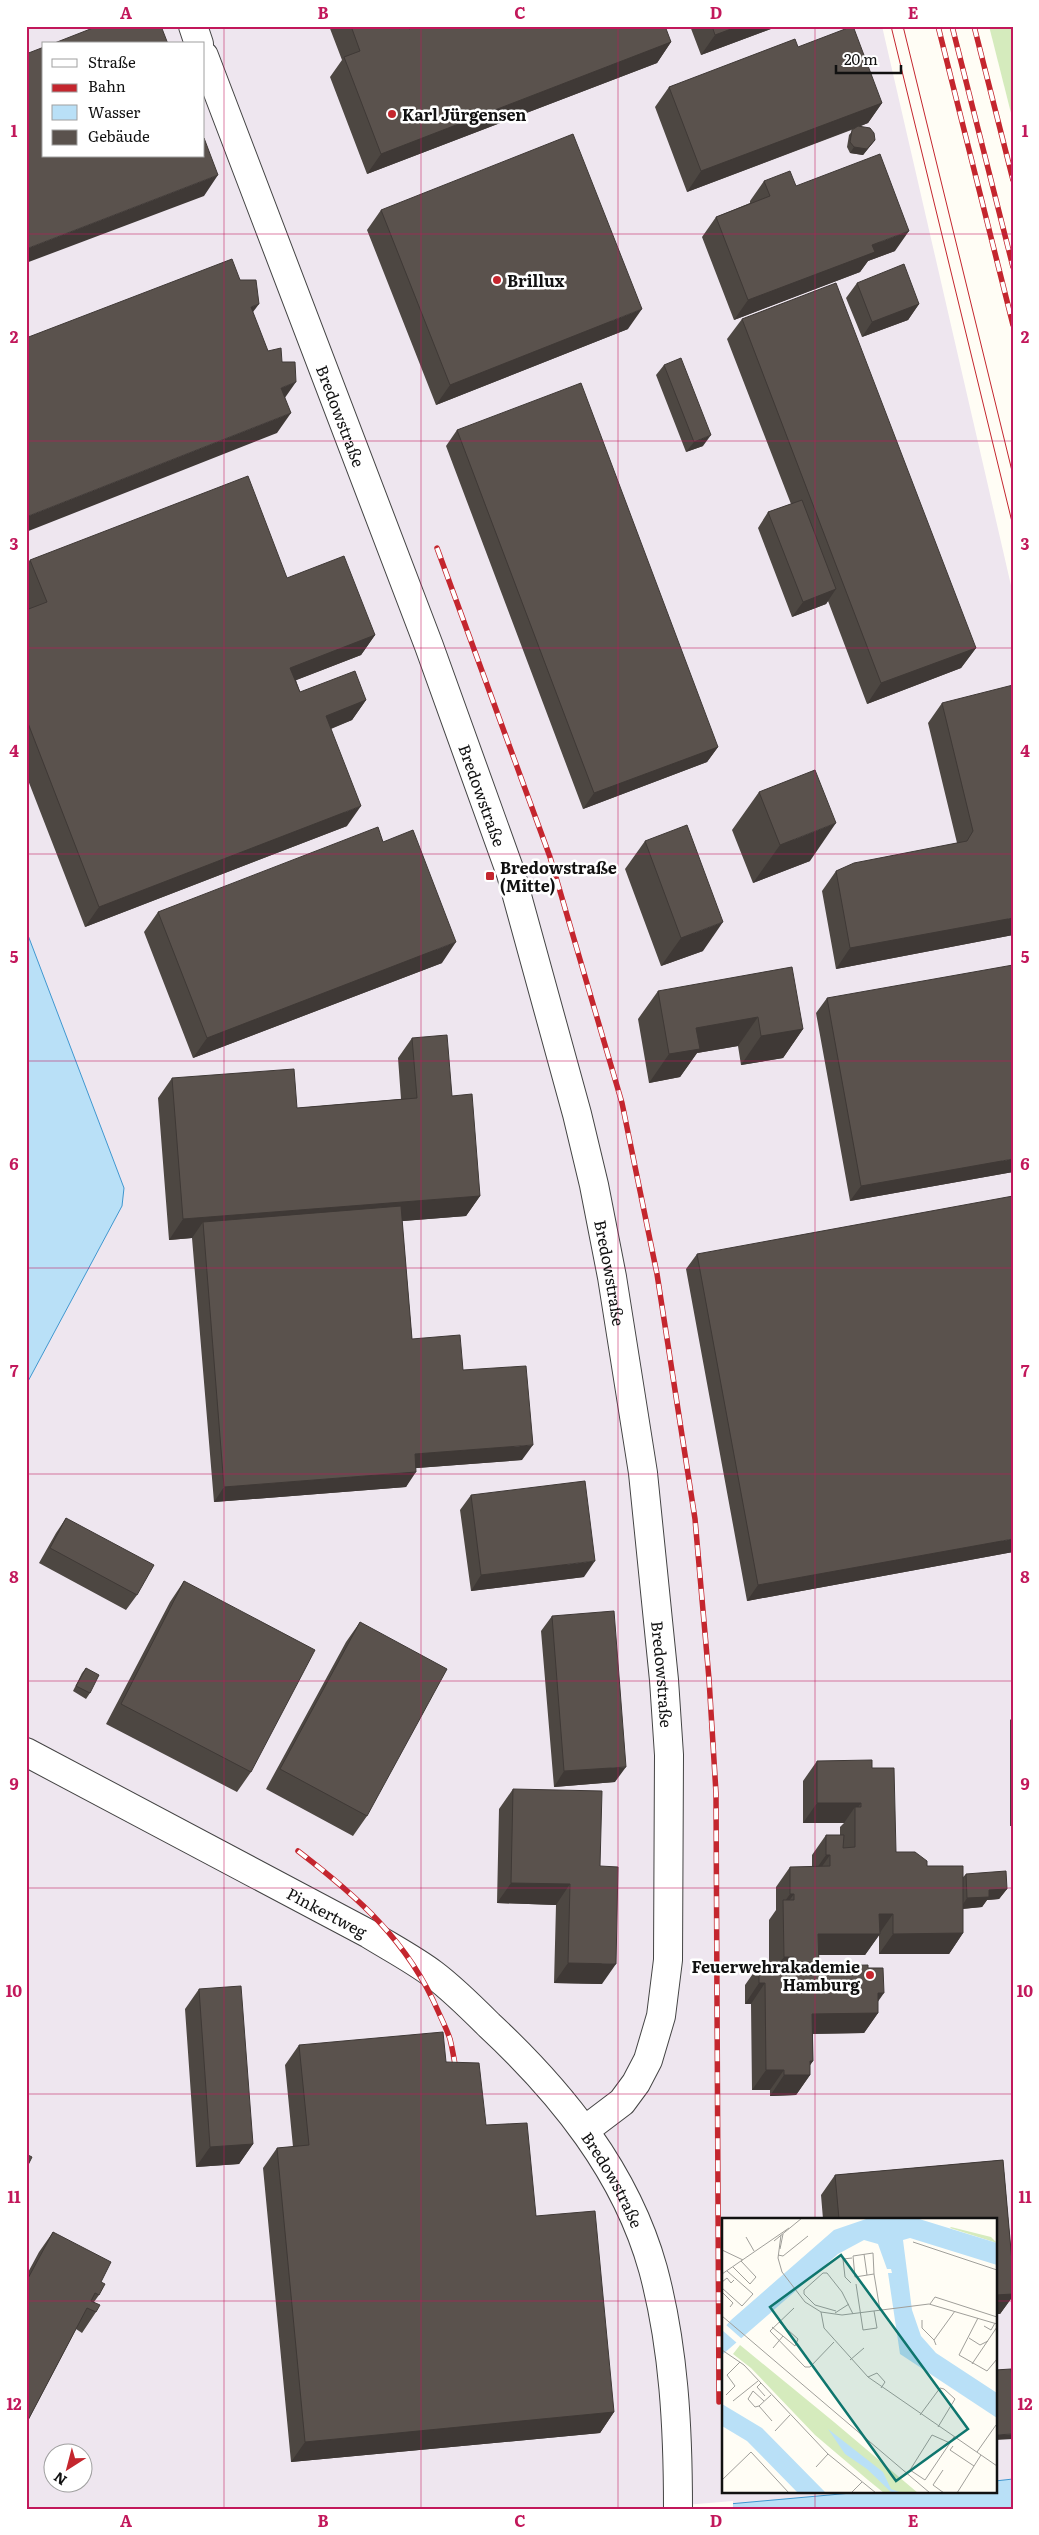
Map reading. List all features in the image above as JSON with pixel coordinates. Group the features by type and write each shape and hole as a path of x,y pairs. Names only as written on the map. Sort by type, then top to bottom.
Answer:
{"street":[{"path":"193,26 198,42"},
{"name":"Bredowstraße","path":"205,59 425,637 511,874 579,1123 612,1277 643,1473 664,1680 669,1755 668,1960 661,2016 648,2060 636,2083 622,2102 585,2130 613,2176 628,2206 653,2268 669,2341 675,2408 678,2509"},
{"name":"Pinkertweg","path":"26,1752 369,1934 433,1974 506,2041 543,2079 585,2130"}],"shaded area":[{"path":"26,26 882,26 1013,594 1013,2479 996,2481 996,2218 722,2218 722,2492 863,2492 673,2509 26,2509 26,1385 122,1206 124,1188 26,930"}],"green space":[{"path":"989,26 1013,26 1013,121"}],"water":[{"path":"26,930 124,1188 122,1206 26,1385"},
{"path":"1013,2479 1013,2509 673,2509 863,2492 996,2492 996,2481"}],"pier":[{"path":"733,2501 733,2509 671,2509 673,2506"}],"building":[{"path":"98,26 161,26 167,42 57,42"},
{"path":"351,26 407,26 409,29 416,26 665,26 671,42 381,154 344,57 360,51"},
{"path":"712,26 739,26 715,35"},
{"path":"853,26 882,103 701,171 669,87 795,39 798,47"},
{"path":"42,48 42,158 205,158 205,141 218,175 26,249 26,54"},
{"path":"858,126 870,128 874,133 875,140 867,149 854,147 850,142 852,130"},
{"name":"Brillux","path":"573,134 642,309 450,385 381,210"},
{"path":"880,154 909,231 872,245 875,252 748,300 716,217 770,196 764,181 790,171 796,186"},
{"path":"232,259 240,280 256,280 259,304 251,307 268,351 281,348 282,362 295,362 296,382 281,388 291,413 26,517 26,338"},
{"path":"904,264 919,304 872,322 857,283"},
{"path":"836,283 976,648 881,683 742,319"},
{"path":"681,358 711,435 694,442 664,365"},
{"path":"581,383 718,747 594,793 457,430"},
{"path":"248,476 287,578 344,556 375,635 290,668 300,692 355,671 366,700 326,716 361,806 99,907 26,718 26,610 47,602 30,560"},
{"path":"802,500 836,589 803,602 768,512"},
{"path":"1013,685 1013,918 850,948 836,871 854,863 967,841 973,831 942,703"},
{"path":"815,770 836,823 780,845 759,792"},
{"path":"687,825 723,922 681,938 645,841"},
{"path":"378,827 383,842 413,830 456,942 207,1038 158,912"},
{"path":"1013,965 1013,1159 861,1186 827,998"},
{"path":"792,967 803,1029 761,1036 758,1017 696,1028 700,1049 669,1054 658,991"},
{"path":"447,1035 452,1096 472,1094 480,1196 183,1219 172,1078 294,1069 297,1108 417,1098 412,1038"},
{"path":"1013,1196 1013,1539 758,1585 697,1254"},
{"path":"401,1206 412,1339 460,1335 463,1370 526,1366 533,1445 415,1454 416,1472 224,1487 203,1222"},
{"path":"585,1481 595,1561 481,1575 471,1495"},
{"path":"66,1518 154,1565 137,1595 50,1548"},
{"path":"184,1581 315,1650 251,1772 121,1704"},
{"path":"614,1611 626,1767 564,1771 552,1616"},
{"path":"360,1622 447,1669 367,1816 280,1769"},
{"path":"86,1668 99,1675 90,1693 76,1686"},
{"path":"872,1760 872,1768 894,1768 896,1852 915,1852 927,1861 927,1866 963,1866 963,1933 893,1934 893,1914 879,1914 880,1934 818,1934 819,1966 868,1965 868,1968 883,1968 884,1993 878,1993 878,2013 812,2014 813,2061 810,2061 810,2075 784,2075 784,2070 766,2070 765,1983 759,1983 759,1965 794,1964 794,1957 784,1957 783,1900 794,1900 794,1894 790,1894 790,1867 830,1866 830,1855 826,1855 826,1835 844,1835 843,1848 855,1847 855,1807 861,1807 861,1803 817,1803 817,1761"},
{"path":"513,1789 602,1791 600,1866 618,1867 616,1964 568,1963 570,1884 511,1883"},
{"path":"1006,1871 1007,1889 989,1890 989,1897 967,1898 966,1874"},
{"path":"241,1986 253,2144 210,2147 199,1989"},
{"path":"443,2032 446,2062 479,2063 486,2125 527,2123 536,2216 595,2211 614,2412 305,2442 277,2148 309,2145 299,2045"},
{"path":"26,2154 32,2157 26,2169"},
{"path":"1003,2160 1013,2273 1013,2294 996,2295 996,2218 839,2218 835,2175"},
{"path":"53,2232 111,2262 101,2282 105,2284 99,2295 95,2293 91,2301 100,2305 96,2312 87,2308 26,2424 26,2282"},
{"path":"1011,2369 1013,2434 996,2435 996,2370"}],"tram line":[{"path":"891,26 1013,526"},
{"path":"903,26 1013,475"}],"railway":[{"path":"938,26 1013,325"},
{"path":"952,26 1013,267"},
{"path":"974,26 1013,180"},
{"path":"437,548 550,857 622,1103 657,1274 695,1519 709,1679 716,1793 719,2402"},
{"path":"298,1851 341,1885 360,1903 396,1941 412,1963 426,1986 450,2039 457,2077"}],"place":[{"name":"Karl Jürgensen","path":"392,114"},
{"name":"Brillux","path":"497,280"},
{"name":"Bredowstraße (Mitte)","path":"490,876"},
{"name":"Feuerwehrakademie Hamburg","path":"870,1975"}]}
